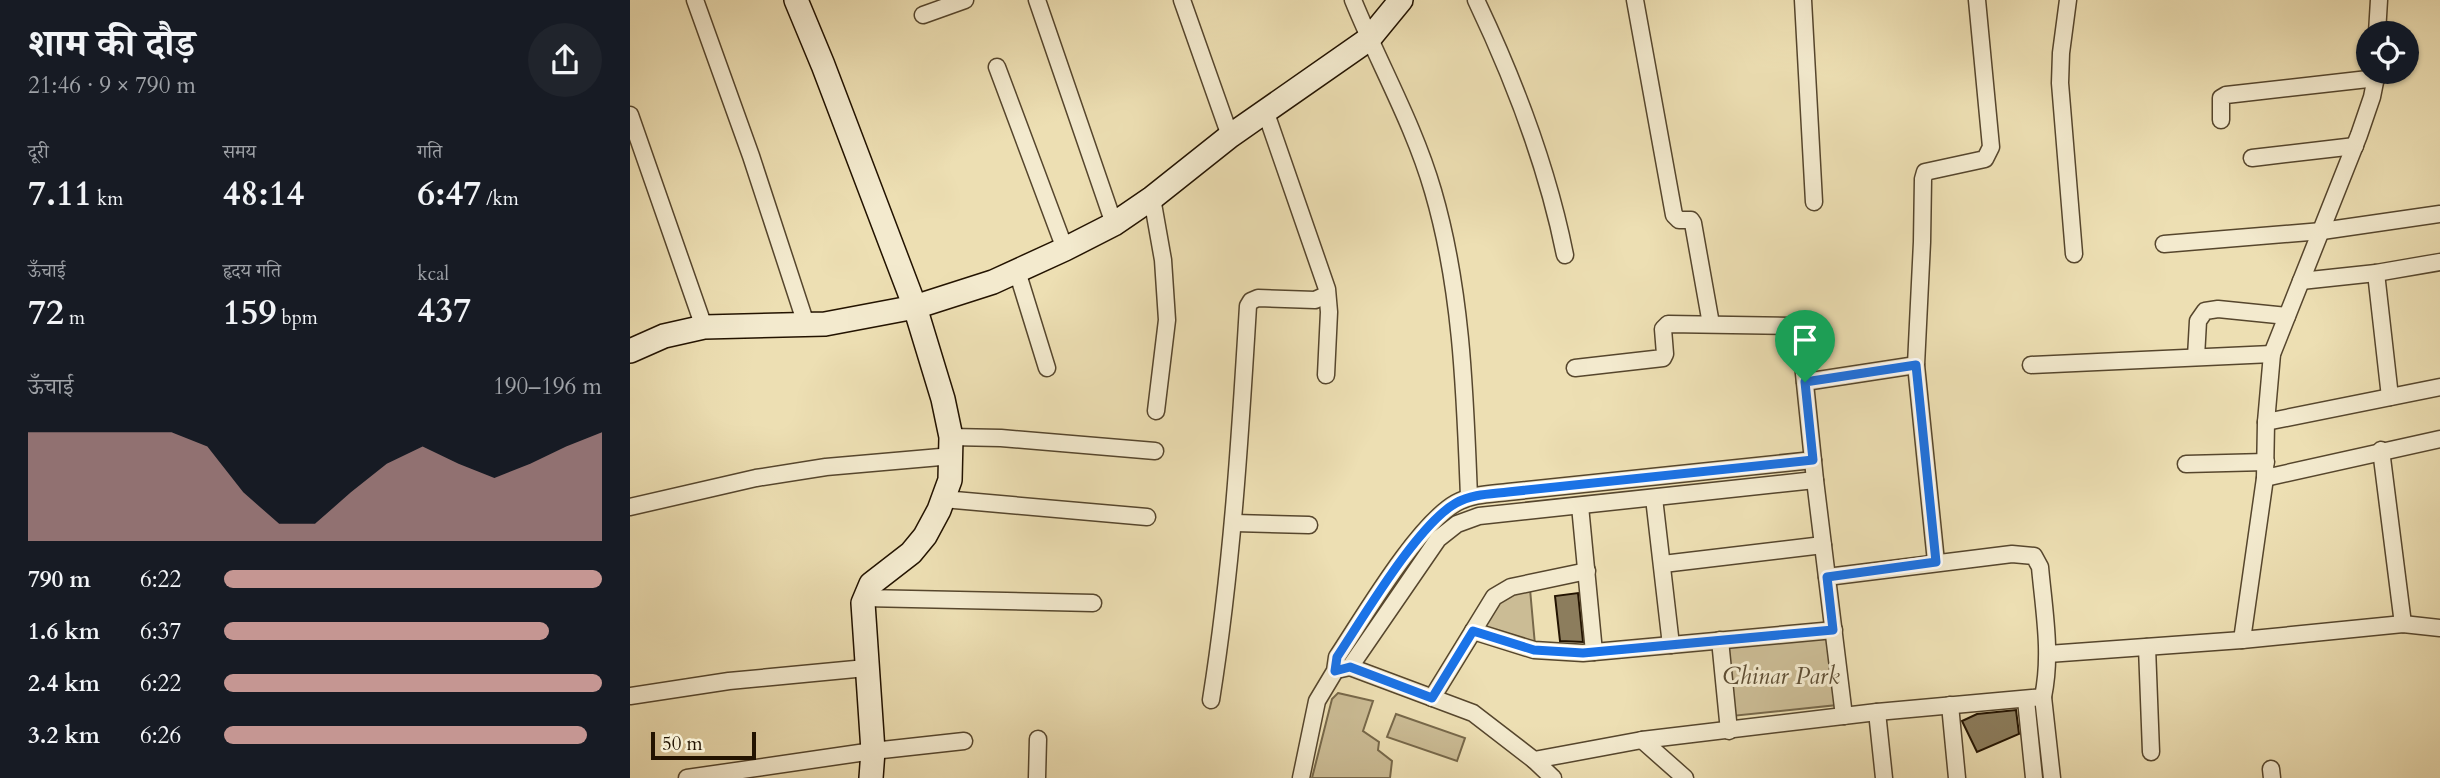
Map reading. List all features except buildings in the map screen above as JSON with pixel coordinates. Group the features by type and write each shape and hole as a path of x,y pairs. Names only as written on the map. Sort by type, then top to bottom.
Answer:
{"street":[{"path":"695,0 751,156 806,324"},
{"path":"796,0 915,307 943,400 951,447 950,480 925,536 911,553 871,584 864,598 866,668 873,751 871,778"},
{"path":"923,15 965,0"},
{"path":"1037,0 1114,224"},
{"path":"1182,0 1230,136"},
{"path":"1353,0 1418,146 1448,249 1456,304 1469,497"},
{"path":"630,351 664,337 704,327 852,320 915,307 993,282 1114,224 1152,198 1230,136 1369,39 1401,0"},
{"path":"1476,0 1521,100 1534,137 1556,212 1565,255"},
{"path":"1635,0 1650,70 1674,215 1679,220 1691,220 1693,223 1711,324"},
{"path":"1803,0 1814,202"},
{"path":"1936,562 1916,365 1923,179 1925,172 1985,159 1991,147 1977,0"},
{"path":"2068,0 2060,83 2074,254"},
{"path":"2378,21 2379,0"},
{"path":"997,67 1065,249"},
{"path":"2221,120 2221,98 2226,95 2356,78"},
{"path":"2242,640 2265,470 2272,354 2355,146 2374,84"},
{"path":"1266,113 1327,289 1329,312 1326,374"},
{"path":"630,115 704,327"},
{"path":"2252,158 2355,146"},
{"path":"1152,198 1163,260 1167,320 1156,411"},
{"path":"2164,244 2322,231 2440,215"},
{"path":"2301,281 2376,273 2440,262"},
{"path":"1017,271 1047,368"},
{"path":"2376,273 2390,397"},
{"path":"1211,699 1235,523 1248,306 1258,298 1315,300 1326,295"},
{"path":"2196,357 2198,321 2205,311 2218,309 2287,316"},
{"path":"1574,368 1659,360 1665,354 1665,326 1792,326 1800,335 1844,716"},
{"path":"2031,365 2272,354"},
{"path":"1805,382 1916,365"},
{"path":"2266,422 2440,387"},
{"path":"630,508 768,476 1001,438 1155,451"},
{"path":"2186,464 2265,470 2440,439"},
{"path":"2381,450 2403,624"},
{"path":"1553,778 1473,713 1342,669 1337,657 1403,559 1436,518 1454,504 1469,497 1813,460"},
{"path":"1301,778 1317,701 1438,539 1457,524 1479,516 1815,480"},
{"path":"1654,498 1671,645"},
{"path":"943,499 1147,517"},
{"path":"1580,506 1594,652"},
{"path":"1235,523 1309,525"},
{"path":"1662,564 1823,544"},
{"path":"1827,577 2012,554 2034,556 2040,567 2048,654 2043,697 2052,778"},
{"path":"1432,698 1494,597 1511,587 1587,571"},
{"path":"864,598 1093,603"},
{"path":"2048,654 2242,640 2403,624 2440,628"},
{"path":"1473,631 1534,650 1558,653 1833,630"},
{"path":"1720,640 1729,731"},
{"path":"2147,646 2151,752"},
{"path":"630,696 729,681 866,668"},
{"path":"1534,761 1642,740 1877,712 2026,701 2043,697"},
{"path":"2026,701 2034,778"},
{"path":"1950,705 1957,778"},
{"path":"1877,712 1884,778"},
{"path":"1037,778 1038,739"},
{"path":"1642,740 1685,778"},
{"path":"687,778 873,751 964,741"}],"green space":[{"path":"1530,589 1535,645 1481,629 1502,595"},
{"name":"Chinar Park","path":"1829,636 1837,705 1732,716 1725,646"},
{"path":"1338,693 1373,701 1363,731 1379,742 1378,750 1392,761 1390,778 1312,778 1332,699"},
{"path":"1396,714 1465,738 1457,761 1387,737"}],"route":[{"path":"1916,365 1936,562 1827,577 1833,630 1583,653 1534,650 1473,631 1432,698 1350,667 1335,671 1337,657 1403,559 1436,518 1454,504 1469,497 1508,492 1813,460 1805,382 1916,365"}]}
